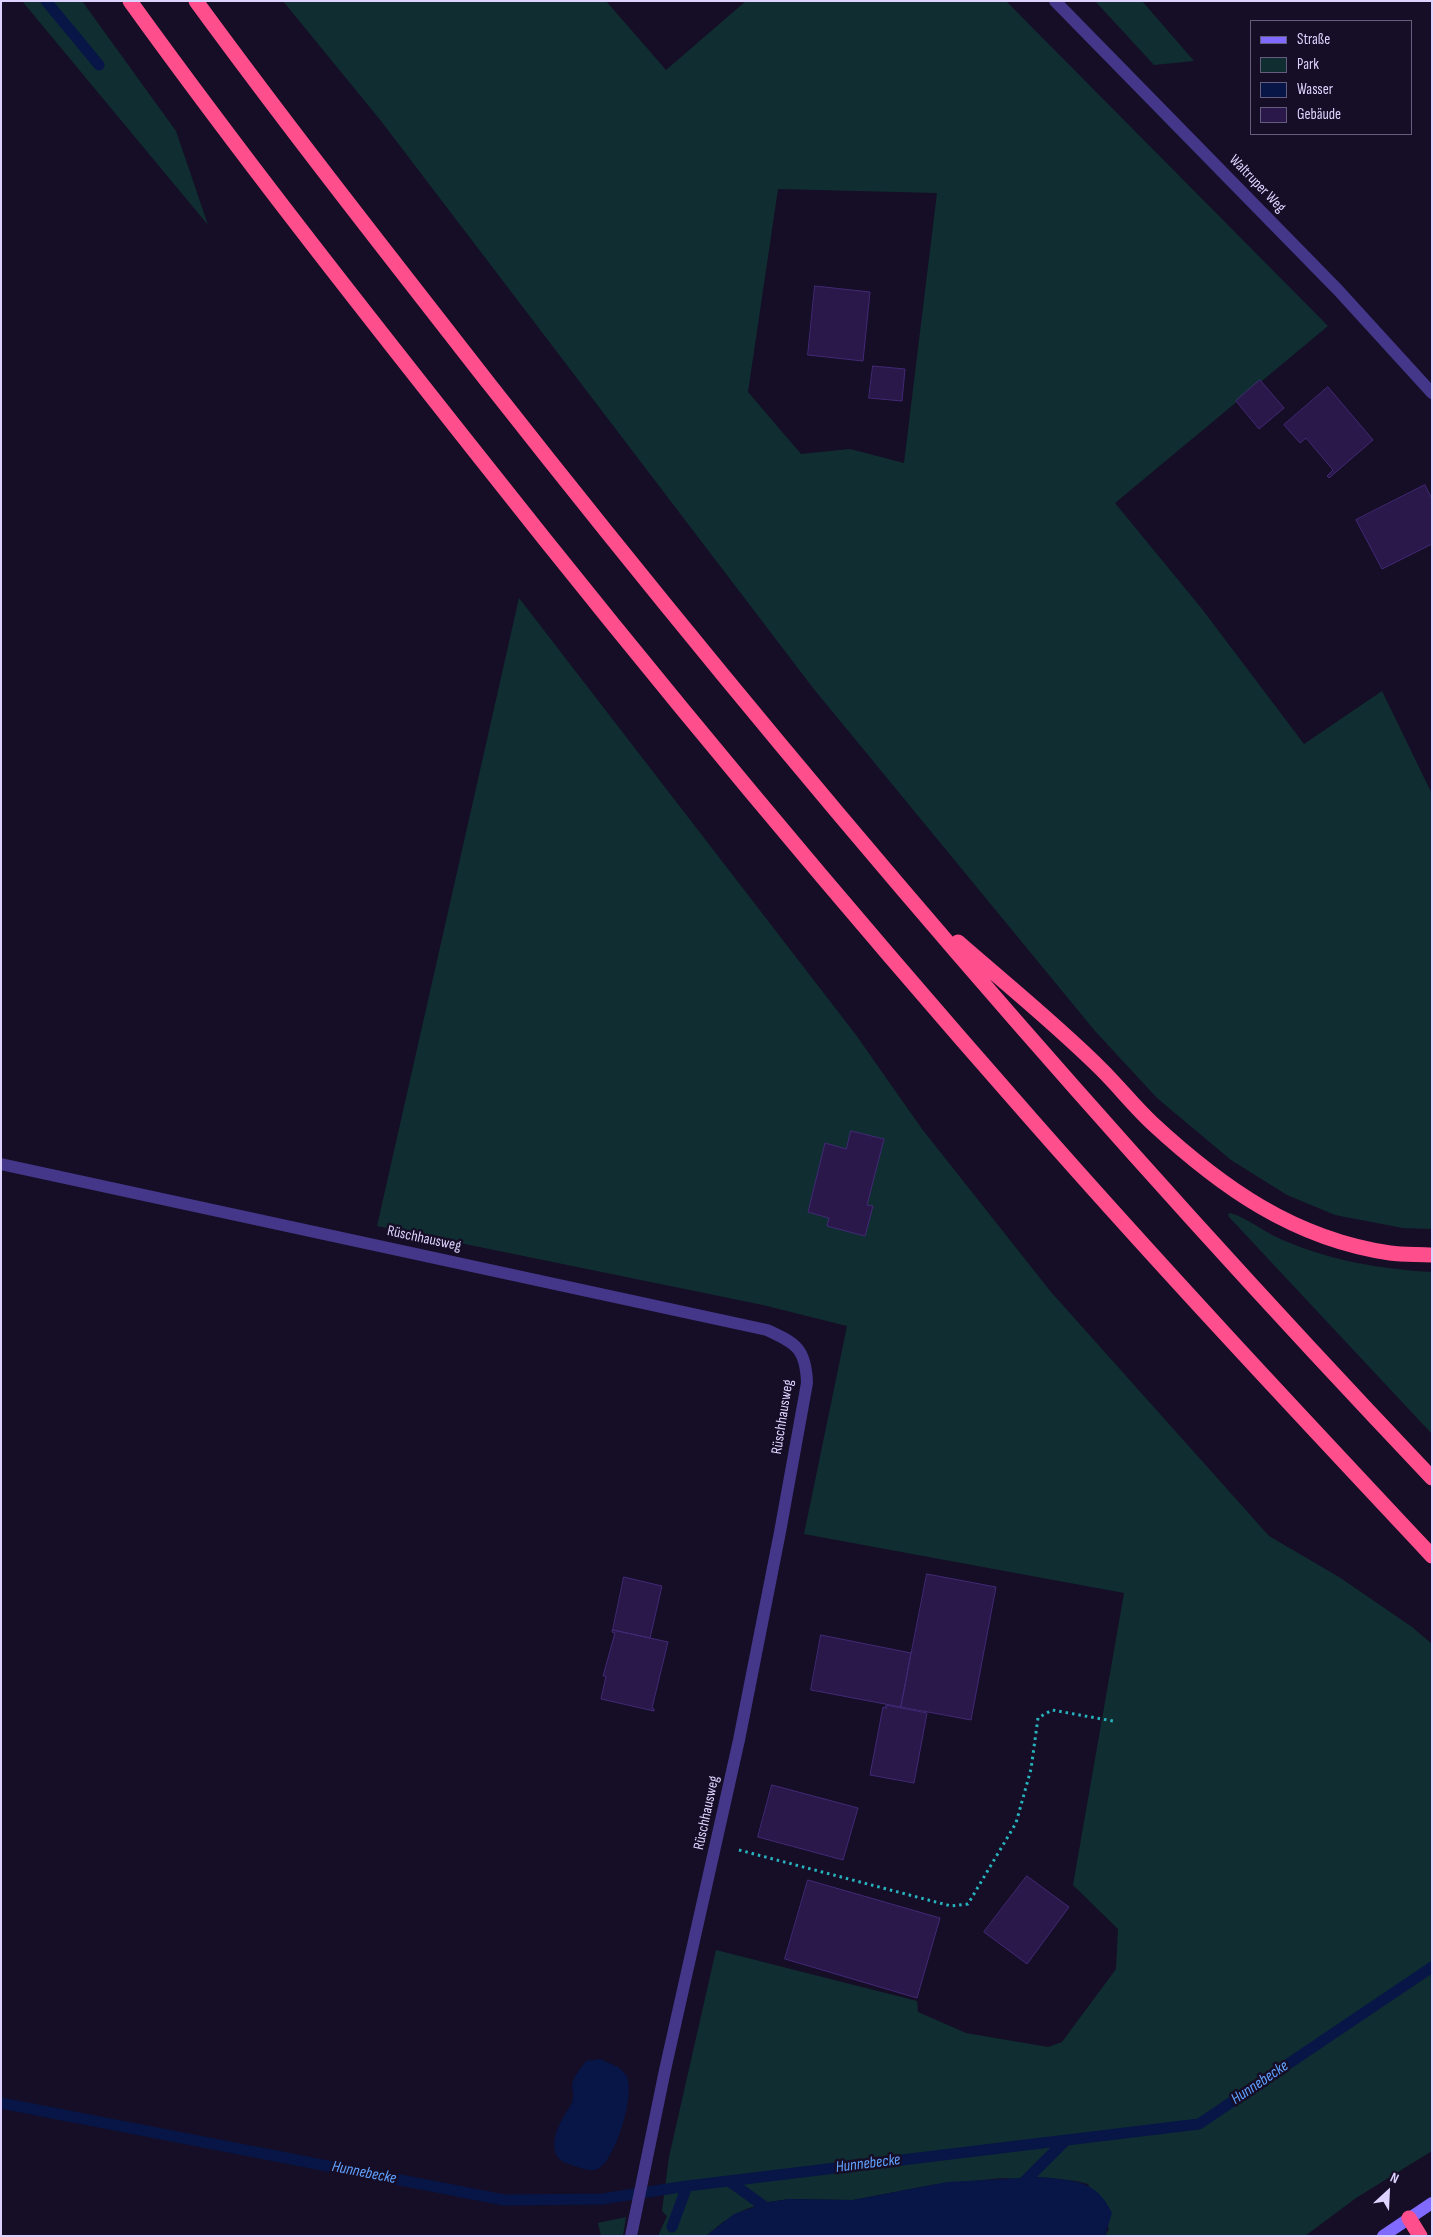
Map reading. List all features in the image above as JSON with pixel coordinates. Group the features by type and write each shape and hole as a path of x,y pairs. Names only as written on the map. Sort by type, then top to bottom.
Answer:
{"highway":[{"path":"130,1 409,369 708,742 1033,1121 1284,1398 1432,1556"},
{"path":"196,1 258,86 536,443 665,605 907,896 1238,1270 1432,1478"},
{"path":"907,896 1102,1070 1151,1122 1206,1169 1258,1207 1302,1229 1349,1244 1392,1253 1432,1255"},
{"path":"1409,2218 1420,2236"}],"main road":[{"path":"1383,2236 1432,2202"}],"street":[{"name":"Waltruper Weg","path":"1056,1 1338,290 1432,393"},
{"name":"Rüschhausweg","path":"1,1164 767,1330 789,1340 800,1351 806,1365 806,1383 761,1636 717,1844 665,2070 631,2235"}],"path":[{"path":"717,1844 951,1906 968,1904 1016,1823 1031,1769 1038,1718 1052,1710 1113,1721"}],"green space":[{"path":"22,1 82,1 176,131 208,225"},
{"path":"283,1 606,1 666,70 746,1 1006,1 1328,326 1115,503 1202,609 1304,744 1382,691 1432,794 1432,1229 1403,1228 1335,1215 1287,1195 1231,1160 1157,1098 1095,1031 813,688 381,121","holes":["778,189 937,193 904,463 850,449 801,454 748,392"]},
{"path":"1095,1 1142,1 1194,61 1154,65"},
{"path":"519,598 856,1035 922,1129 1051,1292 1269,1536 1339,1577 1412,1627 1432,1644 1432,2151 1356,2198 1305,2236 1105,2236 1109,2229 1088,2184 1041,2177 1002,2178 931,2185 853,2200 789,2199 769,2202 746,2209 723,2222 706,2236 658,2236 667,2216 662,2211 669,2157 716,1950 917,2001 918,2012 966,2033 1048,2047 1062,2042 1116,1969 1118,1929 1073,1885 1124,1593 804,1534 847,1326 763,1305 377,1226"},
{"path":"1228,1214 1244,1218 1278,1238 1321,1254 1375,1266 1432,1272 1432,1434 1229,1217"},
{"path":"626,2217 623,2236 601,2236 598,2223"}],"water":[{"path":"600,2059 611,2063 624,2072 629,2083 628,2096 622,2128 609,2157 602,2166 591,2170 561,2161 557,2156 554,2143 558,2129 573,2101 572,2084 574,2078 586,2061"},
{"path":"1041,2177 1074,2181 1091,2188 1099,2194 1112,2213 1105,2236 706,2236 734,2214 769,2202 789,2199 853,2200 947,2182"}],"building":[{"path":"815,286 870,292 863,361 808,355"},
{"path":"873,366 905,369 902,401 869,398"},
{"path":"1260,380 1284,408 1259,429 1236,401"},
{"path":"1328,387 1373,440 1329,478 1327,476 1333,470 1306,438 1300,443 1284,425"},
{"path":"1425,485 1432,499 1432,544 1382,569 1356,520"},
{"path":"851,1131 884,1139 867,1205 873,1206 865,1236 827,1226 829,1218 808,1212 825,1143 846,1149"},
{"path":"927,1574 996,1587 971,1720 901,1707"},
{"path":"624,1577 662,1586 650,1638 613,1630"},
{"path":"613,1630 668,1642 652,1708 654,1711 601,1699 606,1676 603,1676 615,1633 612,1632"},
{"path":"821,1635 911,1653 901,1707 811,1690"},
{"path":"886,1705 927,1713 914,1783 870,1775 883,1707 886,1708"},
{"path":"772,1785 858,1808 843,1860 758,1837"},
{"path":"1027,1876 1069,1907 1027,1964 984,1932"},
{"path":"808,1880 940,1918 917,1998 785,1959"}],"waterway":[{"path":"46,1 99,65"},
{"name":"Hunnebecke","path":"1,2103 504,2200 602,2199 687,2186 1199,2124 1432,1967"},
{"name":"Hunnebecke","path":"1018,2188 1066,2140"},
{"name":"Hunnebecke","path":"729,2181 772,2212"},
{"path":"672,2227 687,2186"}]}
